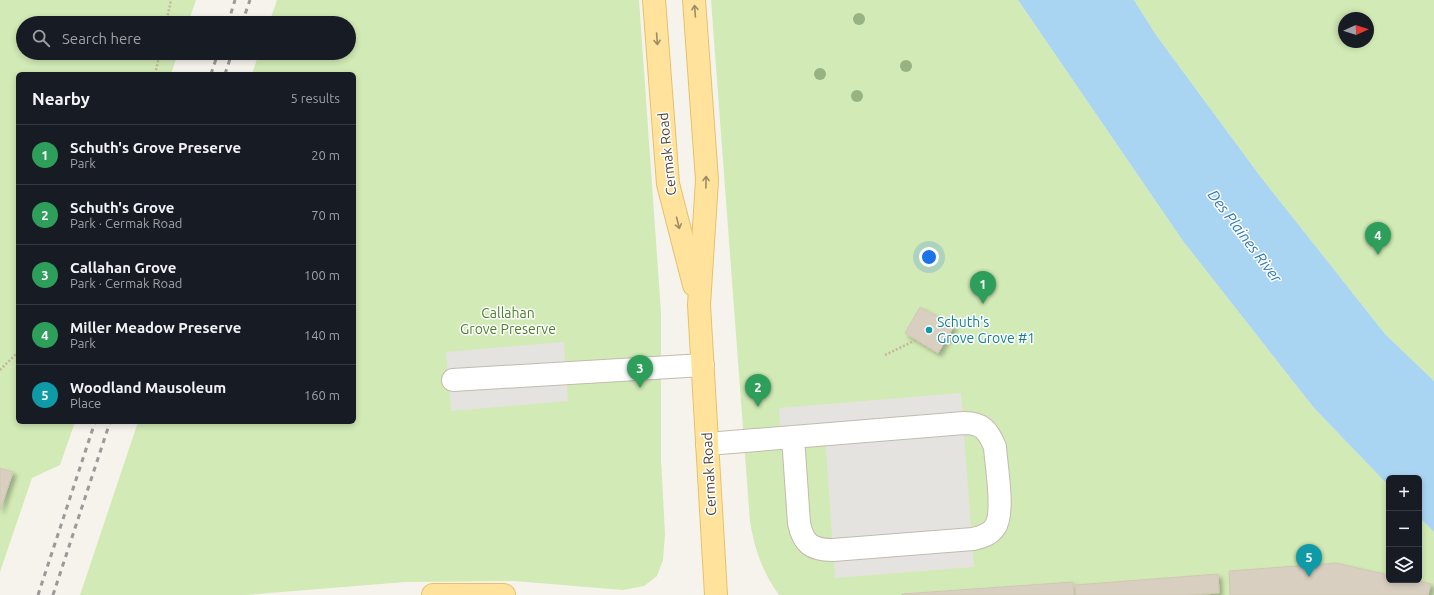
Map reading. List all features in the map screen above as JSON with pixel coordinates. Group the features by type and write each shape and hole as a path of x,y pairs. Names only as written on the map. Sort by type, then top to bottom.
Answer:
{"main road":[{"name":"Cermak Road","path":"654,0 668,184 699,305"},
{"name":"Cermak Road","path":"694,0 707,180 699,305 716,595"},
{"path":"433,595 504,595"}],"lane":[{"path":"453,380 703,365"},
{"path":"707,444 964,423 980,425 989,434 995,446 1000,508 999,519 989,534 973,539 833,550 823,550 814,547 806,542 801,533 799,524 793,437"}],"path":[{"path":"168,16 171,0"},
{"path":"155,72 158,60"},
{"path":"885,355 916,340"},
{"path":"0,370 16,354"}],"green space":[{"path":"0,0 196,0 190,16 16,16 16,60 176,60 172,72 16,72 16,424 74,424 60,465 32,478 0,572"},
{"name":"Callahan Grove Preserve","path":"277,0 639,0 661,312 661,459 665,534 663,560 657,576 644,586 623,590 514,581 405,582 246,595 80,595 137,424 356,424 356,72 253,72 257,60 356,60 356,16 271,16"},
{"path":"711,0 1018,0 1183,241 1314,408 1386,483 1386,583 1422,583 1422,520 1434,532 1434,595 779,595 760,560 754,542 750,522"},
{"path":"1134,0 1434,0 1434,381 1385,334 1260,176 1156,35"}],"shaded area":[{"path":"564,342 568,401 451,411 446,352"},
{"path":"961,393 974,567 835,578 825,435 781,438 779,408"}],"water":[{"name":"Des Plaines River","path":"1018,0 1134,0 1156,35 1260,176 1385,334 1434,381 1434,532 1422,520 1422,475 1386,475 1386,483 1314,408 1183,241"}],"building":[{"name":"Schuth's Grove Grove #1","path":"920,307 954,326 938,353 905,333"},
{"path":"0,468 13,472 0,510"},
{"path":"1336,563 1386,574 1386,583 1422,582 1431,584 1428,595 1230,595 1229,571"},
{"path":"1218,574 1219,593 1187,595 1076,595 1075,585"},
{"path":"1073,582 1074,595 902,595 902,594"}],"railway":[{"path":"230,16 235,0"},
{"path":"244,16 250,0"},
{"path":"212,72 216,60"},
{"path":"226,72 230,60"},
{"path":"38,595 94,424"},
{"path":"53,595 109,424"}],"place":[{"name":"Miller Meadow Preserve","path":"1378,255"},
{"name":"Schuth's Grove Preserve","path":"983,304"},
{"name":"Schuth's Grove Grove #1","path":"929,330"},
{"name":"Callahan Grove","path":"640,388"},
{"name":"Schuth's Grove","path":"758,407"},
{"name":"Woodland Mausoleum","path":"1309,577"}]}
